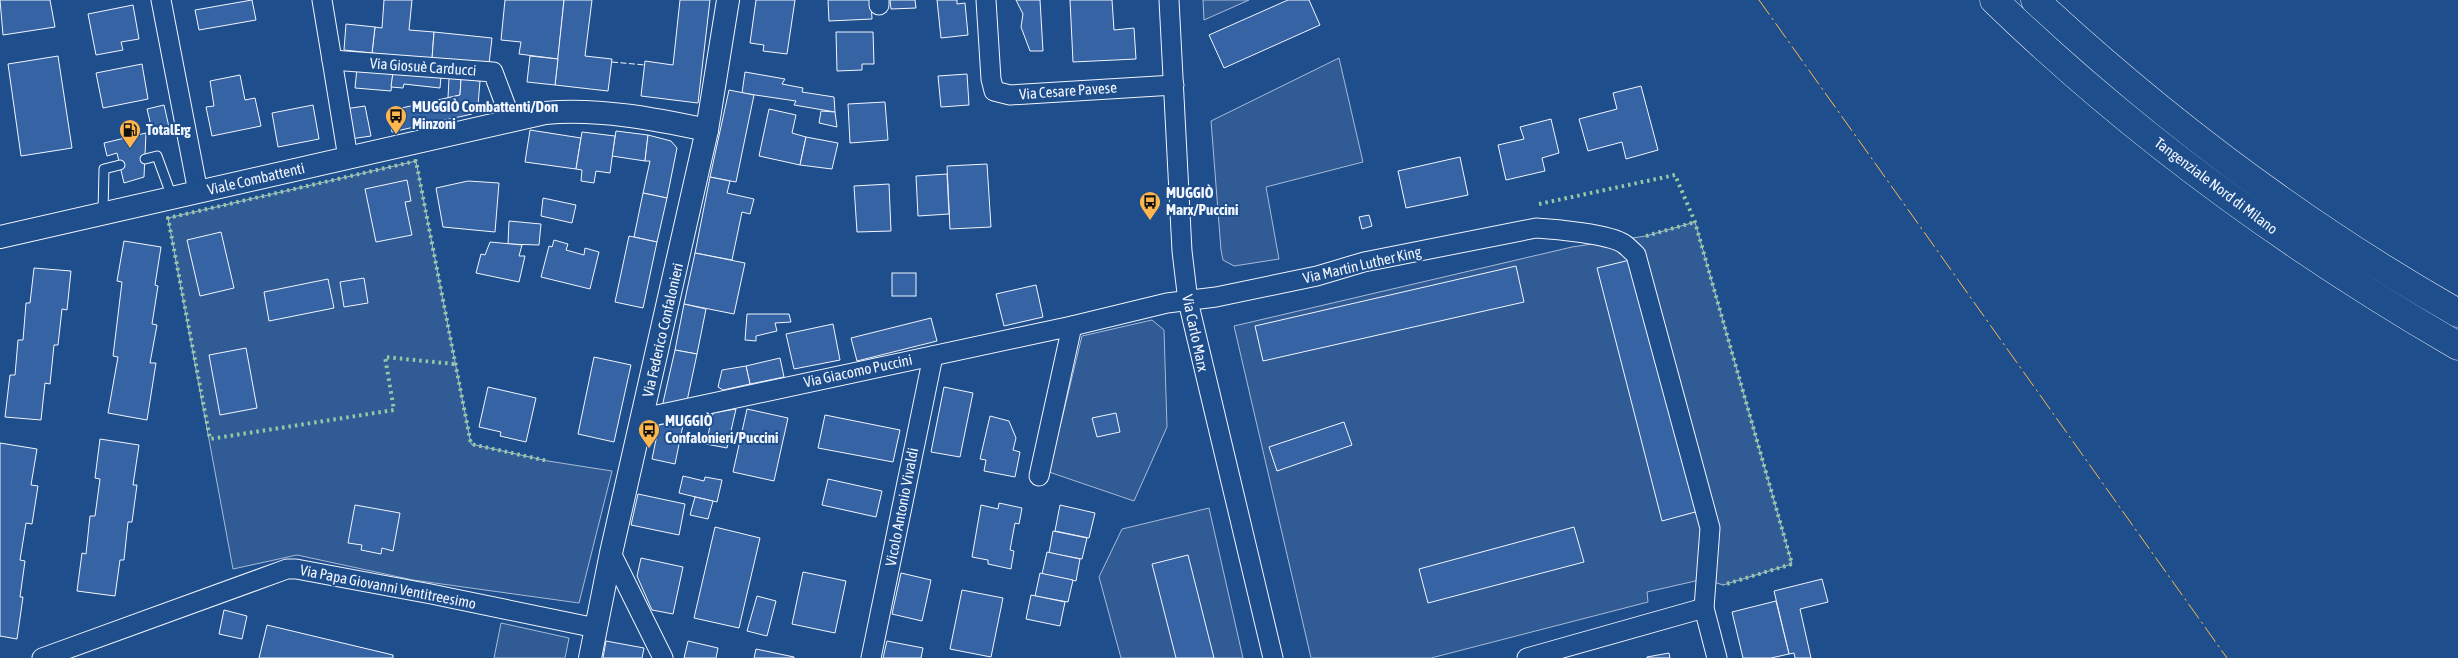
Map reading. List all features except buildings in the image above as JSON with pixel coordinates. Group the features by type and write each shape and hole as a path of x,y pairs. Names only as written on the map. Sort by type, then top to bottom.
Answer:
{"highway":[{"name":"Tangenziale Nord di Milano","path":"1994,0 2107,102 2220,191 2340,274 2458,346"},
{"name":"Tangenziale Nord di Milano","path":"2035,0 2137,91 2256,182 2350,247 2458,313"}],"street":[{"path":"161,0 198,192"},
{"path":"322,0 348,158"},
{"name":"Via Federico Confalonieri","path":"590,658 611,553 708,130 728,0"},
{"name":"Via Cesare Pavese","path":"986,0 991,79 994,90 1010,95 1174,85"},
{"name":"Via Carlo Marx","path":"1169,0 1183,263 1188,301 1273,658"},
{"name":"Via Giosuè Carducci","path":"332,60 493,72 511,120"},
{"name":"Viale Combattenti","path":"0,237 511,120 566,111 652,119 708,130"},
{"name":"Via Martin Luther King","path":"1188,301 1317,276 1364,262 1536,228 1559,228 1624,243 1636,255 1710,528 1704,608 1717,658"},
{"name":"Via Giacomo Puccini","path":"643,418 1072,326 1167,303 1188,301"},
{"path":"1039,476 1072,326"},
{"name":"Vicolo Antonio Vivaldi","path":"871,658 933,356"},
{"path":"611,553 663,658"},
{"name":"Via Papa Giovanni Ventitreesimo","path":"42,658 287,569 431,594 596,628"},
{"path":"1527,658 1586,650 1704,608"}],"lane":[{"path":"145,159 157,156 172,198"},
{"path":"103,214 104,169 120,165"}],"shaded area":[{"path":"1203,0 1249,0 1204,20"},
{"path":"1339,58 1363,162 1266,187 1279,259 1234,266 1223,260 1221,250 1211,121"},
{"path":"416,161 471,444 548,461 612,471 579,603 413,580 297,555 233,569 168,218"},
{"path":"1695,222 1792,564 1723,585 1704,579 1647,592 1648,602 1431,658 1311,658 1234,326 1572,247 1646,236"},
{"path":"1152,320 1164,330 1167,427 1134,501 1049,472 1082,336"},
{"path":"1209,508 1243,658 1121,658 1099,577 1122,529"},
{"path":"501,623 569,638 565,658 494,658"}],"hedge":[{"path":"454,364 385,357 394,410 210,439 168,218 416,161 471,444 548,461"},
{"path":"1539,204 1675,175 1695,222 1792,564 1723,585"},
{"path":"1646,236 1695,222"}],"fence":[{"path":"612,62 645,65"}],"power":[{"path":"1759,0 2227,658"}],"place":[{"name":"MUGGIÒ Combattenti/Don Minzoni","path":"396,135"},
{"name":"TotalErg","path":"130,149"},
{"name":"MUGGIÒ Marx/Puccini","path":"1150,221"},
{"name":"MUGGIÒ Confalonieri/Puccini","path":"649,449"}]}
